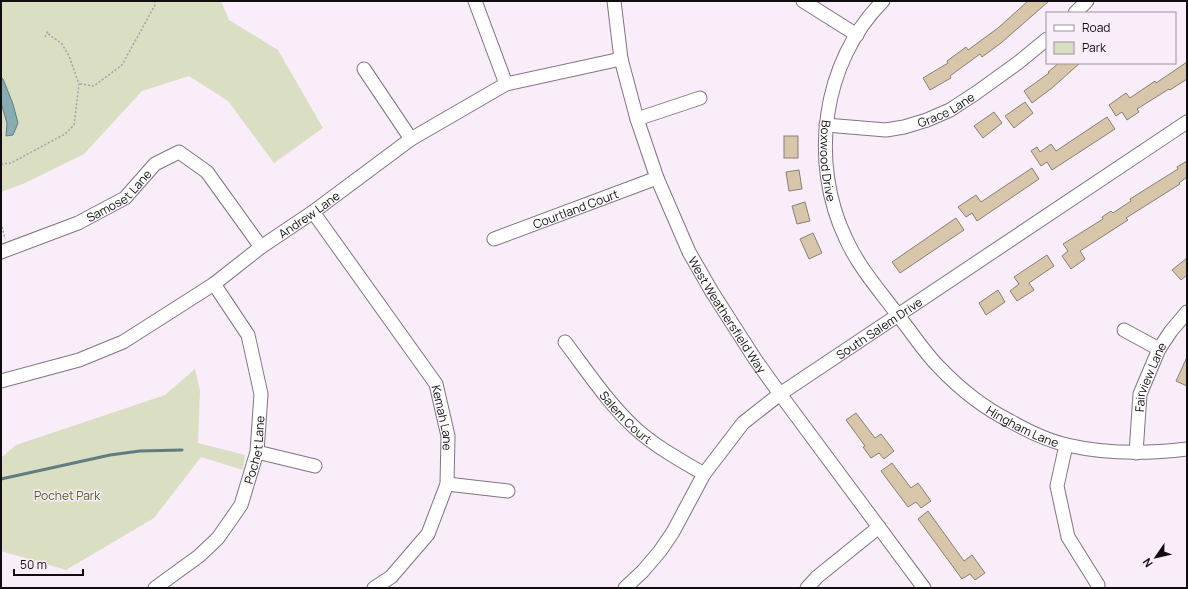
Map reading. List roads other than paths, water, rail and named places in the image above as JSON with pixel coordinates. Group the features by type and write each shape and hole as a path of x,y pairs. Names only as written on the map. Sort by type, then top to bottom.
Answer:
{"street":[{"path":"475,1 506,84"},
{"name":"West Weathersfield Way","path":"614,1 621,59 637,119 657,178 680,232 704,279 741,339 780,394 924,588"},
{"path":"803,1 857,35"},
{"name":"Boxwood Drive","path":"883,1 857,35 844,58 831,96 826,125 825,146 828,180 841,229 860,264 899,316"},
{"path":"1076,12 1087,1"},
{"name":"Grace Lane","path":"826,125 886,130 904,127 927,120 950,110 976,93 1019,62 1046,40"},
{"name":"Andrew Lane","path":"1,380 79,360 123,342 214,284 261,247 313,212 411,139 506,84 621,59"},
{"path":"364,69 411,139"},
{"path":"637,119 700,98"},
{"name":"South Salem Drive","path":"625,588 643,571 666,543 704,474 743,423 780,394 899,316 1187,122"},
{"name":"Samoset Lane","path":"5,250 78,223 125,198 155,164 179,152 207,172 261,247"},
{"name":"Courtland Court","path":"494,239 657,178"},
{"name":"Kemah Lane","path":"313,212 436,384 448,436 448,484 428,534 391,577 374,588"},
{"name":"Pochet Lane","path":"155,588 199,556 218,538 241,505 258,452 262,394 248,335 214,284"},
{"name":"Fairview Lane","path":"1136,453 1140,394 1159,348 1187,312"},
{"name":"Hingham Lane","path":"899,316 938,366 973,398 1008,421 1066,445 1113,452 1136,453 1187,449"},
{"path":"1124,330 1159,348"},
{"name":"Salem Court","path":"566,342 615,407 636,428 671,455 704,474"},
{"path":"1066,445 1057,486 1068,537 1098,585"},
{"path":"258,452 315,466"},
{"path":"448,484 508,490"},
{"path":"807,588 817,577 879,527"}],"water":[{"path":"1,77 13,104 18,123 13,135 6,136 7,123 1,103"}],"waterway":[{"path":"1,479 110,455 140,451 182,450"}],"park label":[{"name":"Pochet Park","path":"67,495"}]}
